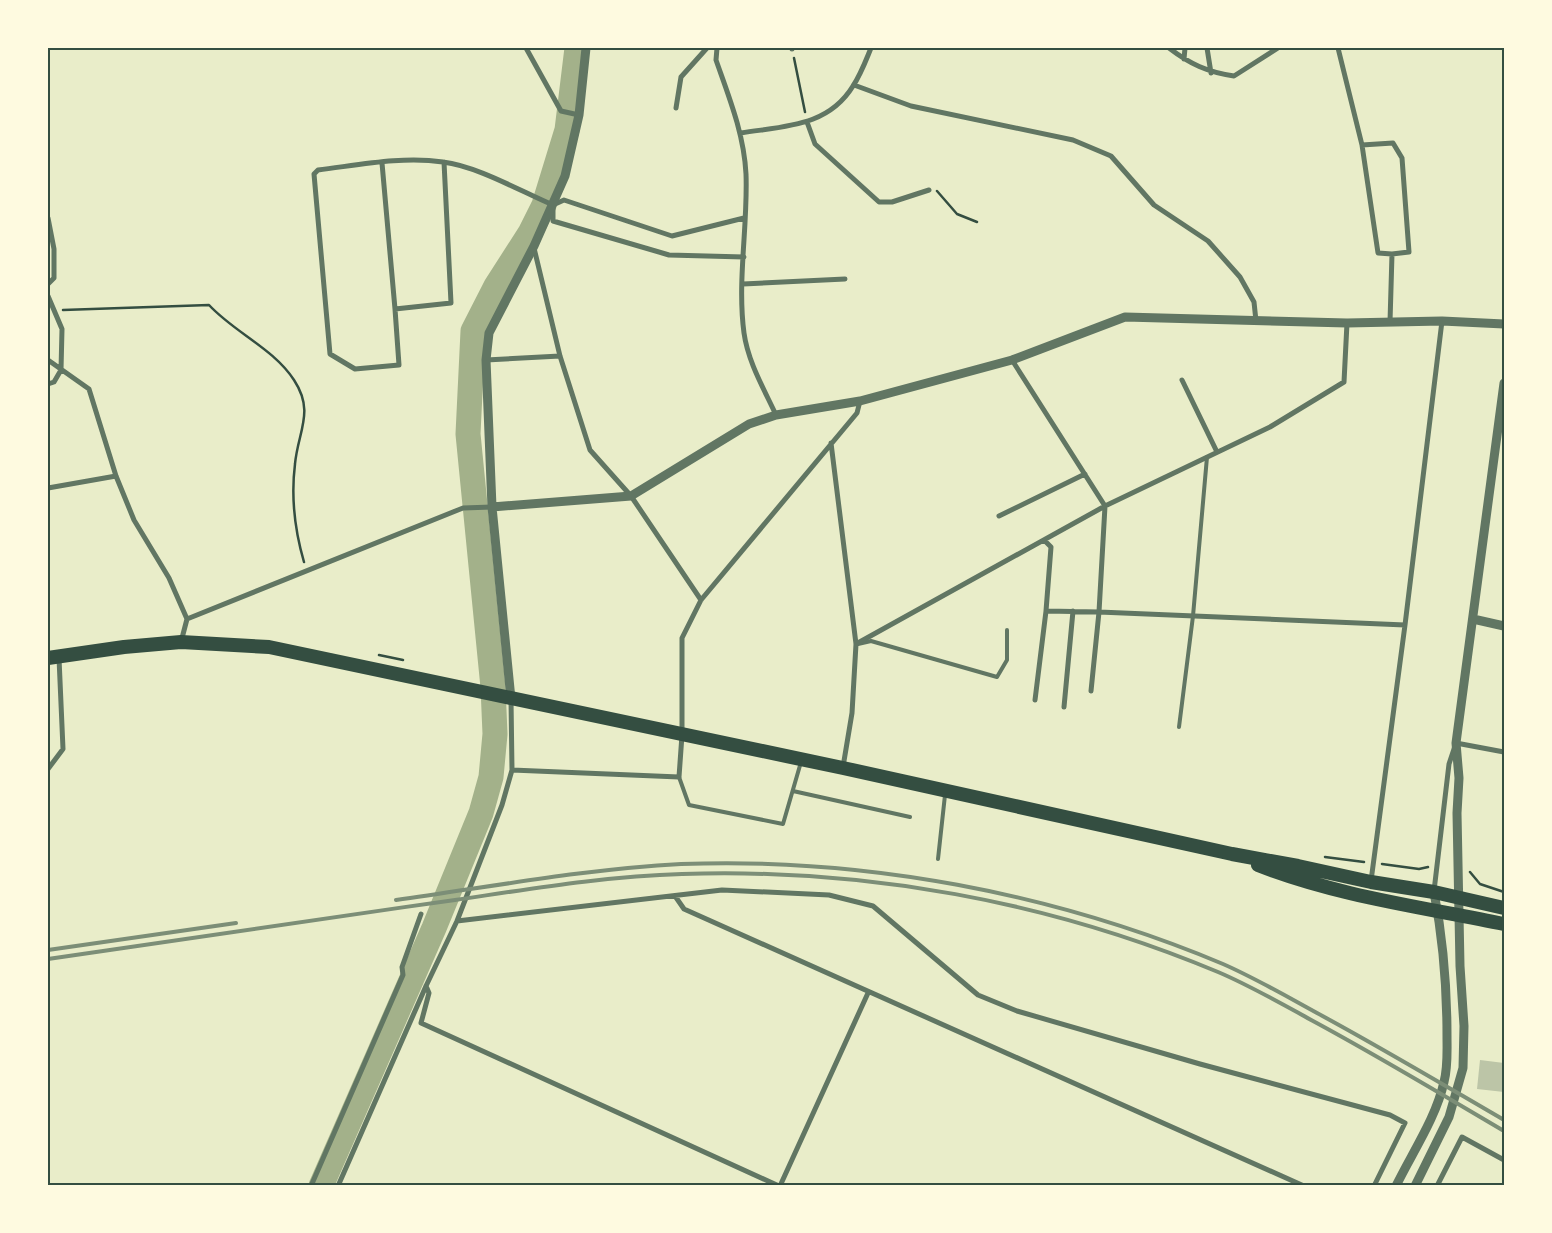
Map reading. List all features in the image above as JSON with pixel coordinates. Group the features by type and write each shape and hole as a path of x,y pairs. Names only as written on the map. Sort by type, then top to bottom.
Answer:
{"highway":[{"path":"53,656 181,642 269,647 843,768 1232,854 1371,882 1434,892 1504,908"},
{"path":"1232,854 1291,878 1437,912 1504,924"}],"street":[{"path":"526,48 561,110 579,115"},
{"path":"338,1185 426,986 457,921 502,805 512,770 512,699 492,507 486,360 489,333 534,246 566,176 579,115 586,48"},
{"path":"676,108 681,77 707,48"},
{"path":"717,48 716,60 741,133 746,174 743,284 744,334 749,356 776,414"},
{"path":"741,133 807,122 825,115 841,103 854,85 872,48"},
{"path":"1168,48 1211,73 1234,76 1278,48"},
{"path":"1184,59 1185,48"},
{"path":"1208,48 1211,73"},
{"path":"1338,48 1362,145 1378,253 1409,252 1402,158 1393,142 1362,145"},
{"path":"854,85 911,106 1073,140 1111,156 1154,205 1208,241 1240,277 1254,302 1256,321"},
{"path":"807,122 815,144 879,202 892,202 928,190"},
{"path":"382,163 399,364 355,369 330,354 314,174 318,170 406,160 444,162 463,166 553,205 564,200 672,236 744,218"},
{"path":"395,309 451,303 444,162"},
{"path":"553,205 553,221 669,255 744,257"},
{"path":"48,218 54,249 54,278 48,284"},
{"path":"534,246 560,356 590,450 631,496 701,600"},
{"path":"1390,322 1392,254"},
{"path":"743,284 845,279"},
{"path":"48,296 62,329 61,370 54,382 48,384"},
{"path":"187,619 463,508 631,496 749,424 776,414 860,401 1012,360 1125,317 1347,323 1442,321 1504,324"},
{"path":"1371,882 1406,626 1442,321"},
{"path":"856,644 1105,506 1270,427 1344,382 1347,323"},
{"path":"486,360 560,356"},
{"path":"48,360 89,389 116,476 134,520 169,578 187,619 181,642"},
{"path":"1012,360 1105,506 1099,612 1091,691"},
{"path":"1182,380 1217,452"},
{"path":"1396,1186 1434,1110 1444,1083 1447,1064 1447,1015 1442,943 1434,892 1449,764 1456,743 1504,383"},
{"path":"512,770 679,777 682,735 682,638 701,600 857,413 860,401"},
{"path":"832,443 856,644 852,713 843,768"},
{"path":"998,516 1085,474"},
{"path":"48,488 116,476"},
{"path":"1035,700 1046,611 1051,547 1044,540"},
{"path":"1046,611 1406,626"},
{"path":"1064,707 1073,611"},
{"path":"1473,620 1504,626"},
{"path":"48,769 63,749 53,656"},
{"path":"1456,743 1504,752"},
{"path":"1415,1186 1449,1117 1463,1068 1464,1026 1458,915 1456,813 1459,778 1456,743"},
{"path":"457,921 722,890 829,895 872,906 978,996 1017,1011 1200,1064 1390,1115 1405,1123 1374,1186"},
{"path":"675,896 684,909 868,993 1304,1186"},
{"path":"311,1186 403,975 402,967 422,914"},
{"path":"426,986 429,993 421,1023 780,1186 868,993"},
{"path":"1436,1186 1462,1137 1504,1160"}],"lane":[{"path":"1179,727 1193,616 1207,457"},
{"path":"856,644 871,641 997,677 1007,660 1006,630"},
{"path":"679,777 689,805 783,824 801,760"},
{"path":"792,791 910,817"},
{"path":"938,859 945,791"}],"path":[{"path":"792,48 807,122"},
{"path":"928,190 940,192 958,214 977,222"},
{"path":"54,312 81,308 209,305 220,317 275,358 294,380 305,400 304,422 294,464 295,534 306,571"}],"building":[{"path":"1480,1060 1504,1063 1504,1092 1477,1089"}],"waterway":[{"path":"321,1186 434,928 481,813 491,777 495,734 493,687 468,434 473,331 496,286 530,233 544,205 567,130 577,48"}],"railway":[{"path":"396,900 574,874 681,864 750,863 819,867 888,874 957,885 1025,899 1093,917 1159,939 1223,964 1259,981 1341,1026 1504,1120"},
{"path":"48,959 540,887 625,877 682,874 751,874 819,877 887,884 955,894 1022,908 1089,926 1154,947 1218,972 1254,989 1337,1034 1504,1131"},
{"path":"48,950 236,923"}]}
